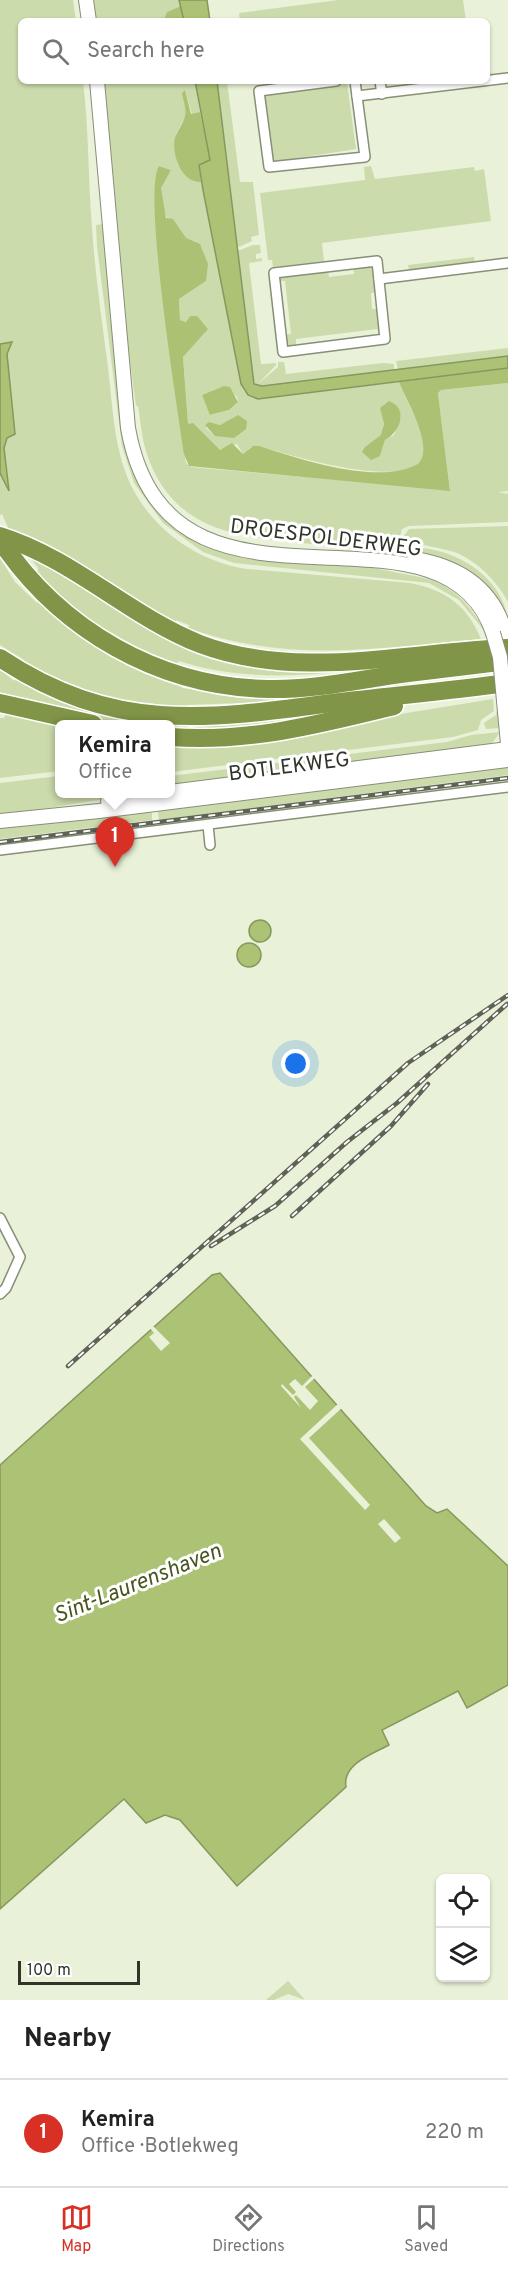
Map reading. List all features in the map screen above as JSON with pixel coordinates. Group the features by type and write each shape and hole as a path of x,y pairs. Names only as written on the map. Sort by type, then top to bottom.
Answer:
{"highway":[{"path":"0,538 77,571 180,634 234,654 302,662 504,639"},
{"path":"0,538 35,585 71,620 98,638 147,664 202,682 270,689 353,682 508,661"},
{"path":"0,658 18,670 71,696 98,705 152,715 190,718 259,714 472,688 506,692"},
{"path":"175,737 273,733 472,688"},
{"path":"3,704 75,720"}],"main road":[{"path":"86,0 89,18"},
{"name":"DROESPOLDERWEG","path":"97,84 106,195 126,377 128,428 136,463 155,500 189,531 219,545 380,562 419,568 454,581 474,599 504,639 500,657 506,692 508,744"},
{"name":"BOTLEKWEG","path":"175,791 508,749"},
{"name":"BOTLEKWEG","path":"0,820 75,811 99,811 508,760"},
{"name":"BOTLEKWEG","path":"75,811 99,802 127,798"}],"street":[{"path":"490,80 508,78"},
{"path":"313,84 259,91 269,167 365,157 355,84"},
{"path":"380,84 382,94"},
{"path":"357,96 450,84"},
{"path":"377,261 379,279 386,339 283,351 274,273 377,261"},
{"path":"379,279 508,263"},
{"path":"0,850 508,786"},
{"path":"208,825 210,845"},
{"path":"0,1218 21,1257 6,1288 0,1294"}],"shaded area":[{"path":"0,0 73,0 76,18 18,18 18,84 83,84 95,262 115,431 122,462 134,491 155,520 167,532 181,543 213,560 247,569 423,586 445,595 463,609 481,639 370,649 298,650 225,639 188,628 189,625 176,620 179,644 370,668 321,674 273,675 226,672 178,661 182,688 220,693 306,695 409,682 410,687 274,702 186,705 190,748 493,699 494,711 481,720 478,730 453,737 175,772 175,720 55,720 55,771 0,778 0,718 4,718 12,700 0,699 0,669 14,681 24,660 0,645 0,558 15,582 37,603 38,568 9,530 2,514 0,515"},
{"path":"94,0 179,0 181,6 167,12 164,18 95,18"},
{"path":"338,0 463,0 466,18 240,18 239,13"},
{"path":"181,6 183,18 164,18 167,12"},
{"path":"103,84 195,84 200,112 192,114 185,90 186,115 176,134 175,153 178,165 197,182 201,182 244,391 258,399 399,382 419,427 426,450 419,464 402,471 379,472 351,469 259,446 251,447 243,454 237,444 219,450 193,424 188,424 183,357 205,325 200,323 197,316 190,316 186,322 180,320 179,299 206,281 196,242 181,235 165,213 160,195 161,187 171,170 159,166 161,282 186,463 191,467 450,490 438,393 441,390 508,383 508,491 498,492 508,494 508,522 409,526 402,529 400,537 406,546 442,552 478,570 496,589 507,613 508,626 499,605 501,604 490,589 478,577 452,562 422,555 254,537 211,526 192,515 175,502 161,483 149,460 143,440 138,406 136,406 124,318","holes":["225,386 237,397 238,402 229,410 211,415 202,395","380,408 398,408 401,417 394,435 385,440 380,456 377,440 383,429","238,415 215,436 206,428 209,422 220,425"]},
{"path":"217,84 227,84 240,182 253,182 259,235 251,237 252,241 239,247 236,244"},
{"path":"347,84 356,149 267,163 258,93"},
{"path":"185,90 191,114 200,112 210,160 199,167 201,182 188,178 176,160 174,145 185,114 182,93"},
{"path":"159,166 171,170 161,188 166,218 173,219 186,238 200,244 208,264 206,281 179,299 180,320 186,322 190,316 197,316 208,329 183,357 188,424 193,423 220,450 232,443 243,454 253,446 259,446 339,468 382,472 401,470 418,464 423,447 418,424 399,382 508,368 508,383 441,390 438,393 450,491 189,466 184,454 158,257 155,184"},
{"path":"371,166 375,179 474,167 475,171 484,169 491,221 322,243 324,261 273,267 272,260 268,260 260,193 365,180 364,167"},
{"path":"103,224 124,436 140,484 163,517 192,538 226,551 263,557 346,564 435,581 461,598 487,634 459,600 429,583 234,563 203,552 163,523 134,483 122,446 97,246 96,225"},
{"path":"260,245 261,253 256,254 256,259 262,258 262,261 249,263 261,364 276,363 258,384 278,367 278,362 284,362 286,374 383,363 394,364 394,370 262,386 254,384 237,251"},
{"path":"474,257 475,262 409,270 408,265"},
{"path":"370,265 374,268 378,292 371,293 372,309 380,309 379,335 377,329 296,339 296,346 287,345 284,335 291,334 285,281 278,281 280,277 328,270 329,277 354,274 353,267"},
{"path":"508,348 508,356 398,370 396,361"},
{"path":"224,386 230,387 238,402 229,410 210,415 202,395"},
{"path":"389,401 399,409 400,421 398,427 385,440 380,456 371,460 362,452 381,435 384,424 380,408"},
{"path":"238,415 247,421 246,429 234,438 215,436 205,425 209,422 220,425"},
{"path":"508,526 508,602 487,573 465,557 451,551 412,542 403,537 409,529"},
{"path":"498,703 501,728 486,729 484,723 496,715"},
{"path":"345,712 301,724 195,730 195,727 234,725"},
{"path":"500,732 493,742 483,747 175,788 175,775 447,742 471,735"},
{"path":"508,762 508,775 159,820 157,807"},
{"path":"55,776 55,798 110,798 0,816 0,783"},
{"path":"152,808 152,820 0,839 0,826"},
{"path":"288,1981 305,2000 288,1994 274,2000 266,2000"}],"water":[{"path":"179,0 207,0 210,18 183,18"},
{"path":"196,84 217,84 254,384 262,386 508,356 508,368 258,399 248,395 241,384 203,190 199,165 210,160"},
{"path":"12,342 7,354 15,434 7,438 4,448 9,491 0,473 0,344"},
{"path":"260,920 268,923 271,931 268,939 260,942 252,939 249,931 252,923"},
{"path":"244,943 254,943 261,950 261,960 254,967 244,967 237,960 237,950"},
{"name":"Sint-Laurenshaven","path":"220,1273 426,1506 437,1513 447,1509 508,1566 508,1685 467,1708 458,1691 382,1730 389,1745 353,1766 346,1779 346,1787 237,1886 180,1820 165,1815 146,1823 124,1799 0,1909 0,1465 212,1275"}],"pier":[{"path":"152,1325 170,1343 161,1351 149,1337 154,1333 149,1327"},
{"path":"315,1373 317,1376 305,1387 318,1401 310,1410 296,1395 294,1397 301,1408 281,1386 282,1384 293,1395 296,1392 289,1384 295,1379 302,1386"},
{"path":"340,1402 344,1406 309,1438 370,1505 365,1510 300,1439"},
{"path":"384,1519 401,1538 395,1543 378,1524"}],"railway":[{"path":"0,842 508,778"},
{"path":"68,1366 408,1063 508,995"},
{"path":"211,1246 275,1206 347,1142 397,1103 507,1004"},
{"path":"292,1216 391,1126 428,1084"}],"place":[{"name":"Kemira","path":"115,867"}]}
